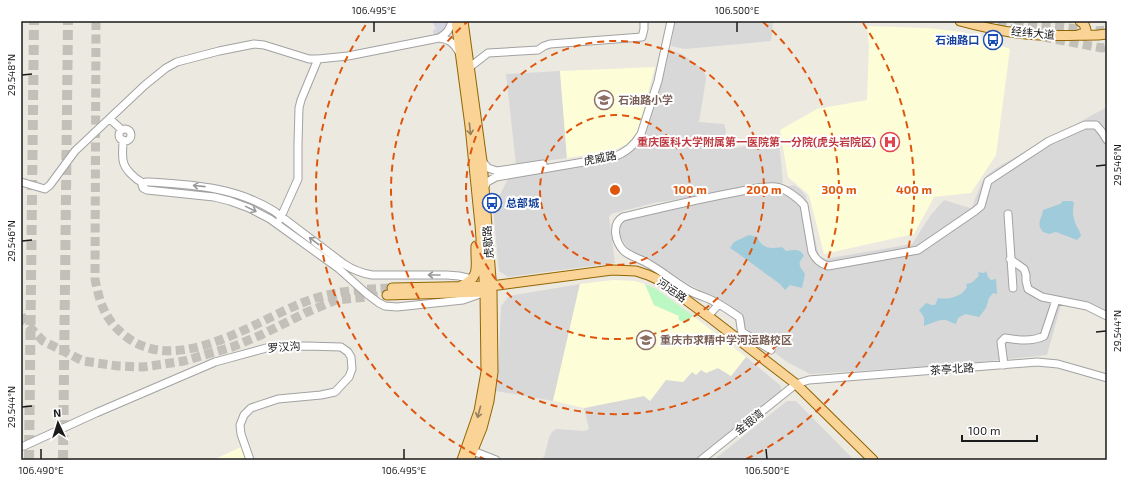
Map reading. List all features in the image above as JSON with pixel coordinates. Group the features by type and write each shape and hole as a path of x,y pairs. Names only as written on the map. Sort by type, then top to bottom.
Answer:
{"main road":[{"name":"虎歇路","path":"456,21 470,126 488,289 485,379 475,427 462,460"},
{"name":"虎歇路","path":"463,21 485,186 488,289 493,372 486,414 469,460"},
{"name":"经纬大道","path":"960,21 994,29 1039,35 1107,34"},
{"path":"1078,35 1084,33 1086,30 1084,24 1080,21"},
{"path":"460,286 472,279 476,272 476,243 480,225"},
{"name":"河运路","path":"864,460 794,386 657,284 647,279 635,276 612,275 488,289 389,291 460,286 488,289 612,270 636,271 648,274 659,280 708,316 794,386 873,460"}],"street":[{"path":"439,38 448,31 451,27 452,21"},
{"path":"470,67 488,53 538,50 550,44 642,37 644,21"},
{"name":"虎威路","path":"482,161 491,170 506,170 612,153 625,148 634,139 640,128 654,84 667,21"},
{"name":"虎威路","path":"485,186 496,177 613,157 620,155 632,147 641,134 658,81 671,21"},
{"path":"21,182 44,189 50,184 75,151 145,85 176,62 254,44 264,45 309,58 318,59 348,56 439,38 455,44 461,55"},
{"path":"277,225 282,217 298,179 299,108 318,59"},
{"path":"110,119 122,130 119,136 123,140 124,164 135,179 143,183 150,182 198,186 224,190 255,201 266,206 282,217 350,267 372,275"},
{"path":"771,350 742,332 739,317 719,304 692,292 650,264 632,256 624,250 616,238 615,231 619,219 698,199 752,189 775,187 781,188 804,205 812,252 816,259 822,264 828,266 918,250 981,206 988,181 1049,141 1085,125 1096,126 1107,140"},
{"path":"143,183 142,187 145,190 205,196 240,204 270,219 338,268 379,303 390,307 463,300 488,289"},
{"path":"1008,214 1013,288"},
{"path":"1010,259 1024,269 1028,289 1042,297 1087,306 1107,316"},
{"path":"356,284 355,279 357,275 447,275 472,279"},
{"path":"1004,365 1001,342 1005,338 1022,340 1038,339 1044,336 1056,300"},
{"path":"708,316 719,304"},
{"name":"罗汉沟","path":"24,446 96,413 215,362 270,347 342,347 348,352 351,357 352,369 349,377 335,392 321,395 278,399 251,408 244,415 240,425 241,434 250,460"},
{"name":"茶亭北路","path":"794,386 809,380 1037,362 1058,364 1107,378"},
{"name":"金银湾","path":"701,460 794,386"},
{"path":"473,451 496,460"}],"shaded area":[{"path":"432,21 449,21 449,25 442,34 434,36 433,30 436,29"},
{"path":"675,21 773,21 771,41 685,49 671,46"},
{"name":"重庆医科大学附属第一医院第一分院(虎头岩院区)","path":"867,26 928,28 962,32 1010,49 996,155 971,193 934,197 914,234 824,254 809,195 788,177 780,130 817,109 867,100 869,45"},
{"path":"669,50 682,54 701,68 706,76 699,122 724,124 726,130 724,148 728,149 779,141 783,183 658,202 611,214 609,217 615,263 508,277 499,271 493,208 509,177 623,157 632,151 643,136"},
{"name":"石油路小学","path":"655,67 638,130 627,144 613,151 567,158 560,71"},
{"path":"560,71 567,158 516,165 506,74"},
{"path":"1107,107 1107,321 1088,310 1061,305 1047,355 950,365 810,374 787,362 743,328 724,303 687,283 654,262 630,251 619,235 618,231 620,223 626,218 794,185 806,196 818,252 820,256 825,259 912,244 930,216 944,200 970,208 972,207 982,182 987,175 998,167"},
{"name":"重庆市求精中学河运路校区","path":"613,280 635,281 645,284 654,305 679,316 685,323 693,316 746,357 731,376 718,368 706,373 701,370 696,375 692,372 683,382 666,380 650,401 644,396 584,408 553,401 580,284"},
{"path":"580,284 553,401 496,391 501,306 509,296"},
{"path":"746,357 781,386 781,392 694,460 542,460 549,437 556,429 585,431 589,429 584,408 644,396 650,401 666,379 683,382 692,372 701,369 706,373 718,368 731,376"},
{"path":"787,401 796,401 854,460 717,460 716,458"},
{"path":"241,447 246,460 213,460"}],"green space":[{"path":"645,284 656,289 693,316 685,323 678,319 679,316 654,305"}],"water":[{"path":"1063,201 1072,201 1074,203 1074,218 1081,236 1077,240 1056,232 1049,234 1043,232 1040,226 1043,210 1060,204"},
{"path":"749,235 757,237 764,246 774,248 782,247 786,251 796,250 802,253 804,256 800,261 800,265 805,274 802,288 790,285 785,290 780,284 730,248 734,242"},
{"path":"986,271 991,280 996,279 997,294 993,293 989,298 986,308 979,317 965,314 958,318 956,324 943,320 924,326 924,317 919,310 926,303 935,305 938,298 946,299 962,293 967,287 966,284 971,283 979,276 978,272 984,273"}],"tunnel":[{"path":"29,460 34,21"},
{"path":"63,460 68,21"},
{"path":"96,21 95,279 99,297 105,312 120,332 128,338 148,348 170,351 193,348 216,342 313,299 346,291 392,288"},
{"path":"984,21 1015,30"},
{"path":"1015,21 1096,31 1106,30"},
{"path":"1043,37 1102,48 1107,47"},
{"path":"21,315 24,321 43,341 83,361 118,366 143,367 184,361 232,347 336,300 387,295"}],"place":[{"name":"石油路口","path":"993,40"},
{"name":"石油路小学","path":"604,100"},
{"name":"重庆医科大学附属第一医院第一分院(虎头岩院区)","path":"890,142"},
{"name":"总部城","path":"492,203"},
{"name":"重庆市求精中学河运路校区","path":"646,340"}]}
